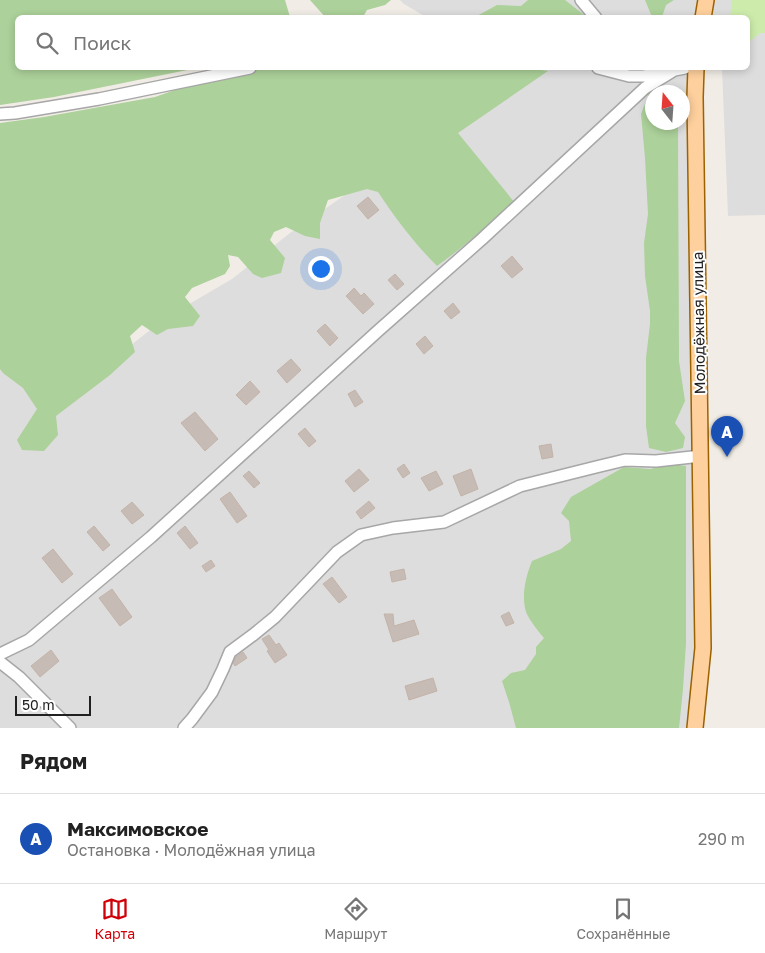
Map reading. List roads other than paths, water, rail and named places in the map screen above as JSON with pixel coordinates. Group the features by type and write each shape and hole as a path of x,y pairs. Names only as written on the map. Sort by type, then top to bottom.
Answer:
{"main road":[{"path":"704,15 706,0"},
{"name":"Молодёжная улица","path":"695,728 703,648 696,70"}],"street":[{"path":"581,0 594,15"},
{"path":"0,114 99,99 240,70"},
{"path":"606,70 629,76 644,76 672,70"},
{"path":"0,654 30,640 143,543 482,239 645,88 677,70"},
{"path":"184,728 212,692 230,652 275,617 336,552 362,536 393,528 444,522 520,486 625,460 656,461 701,456"},
{"path":"0,662 19,677 70,728"}],"place":[{"name":"Максимовское","path":"727,457"}]}
